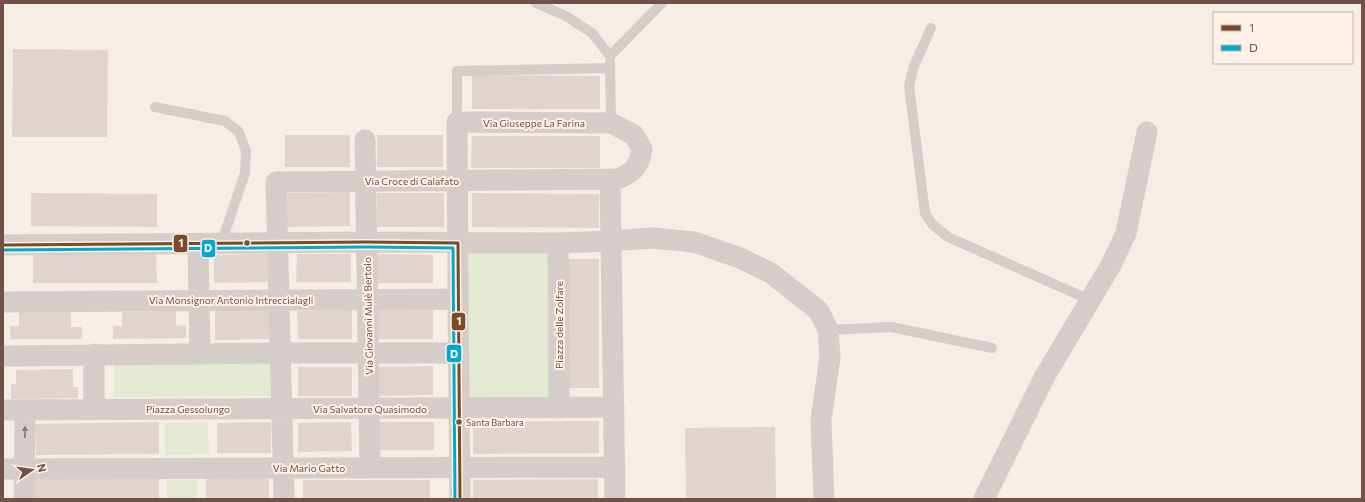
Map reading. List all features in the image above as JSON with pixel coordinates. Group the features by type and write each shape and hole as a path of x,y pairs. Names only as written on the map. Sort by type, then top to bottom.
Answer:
{"street":[{"path":"457,122 460,499"},
{"name":"Via Giuseppe La Farina","path":"457,122 611,123"},
{"name":"Via Croce di Calafato","path":"278,243 276,182 618,179 631,173 640,161 642,149 634,135 611,123"},
{"path":"984,499 1045,376 1111,265 1126,233 1147,132"},
{"name":"Via Giovanni Mulè Bertolo","path":"365,140 370,468"},
{"path":"610,179 616,499"},
{"path":"3,245 367,242 558,243 652,238 694,242 740,258 771,273 819,311 828,330 830,357 821,420 824,499"},
{"path":"278,243 284,499"},
{"name":"Piazza delle Zolfare","path":"558,243 559,408"},
{"path":"198,244 200,354"},
{"name":"Via Monsignor Antonio Intreccialagli","path":"3,302 458,299"},
{"path":"3,356 94,354 459,353"},
{"path":"94,354 94,410"},
{"path":"459,408 614,407"},
{"name":"Via Salvatore Quasimodo","path":"282,409 459,408"},
{"name":"Piazza Gessolungo","path":"3,410 282,409"},
{"path":"24,499 25,410"},
{"name":"Via Mario Gatto","path":"3,470 615,467"}],"lane":[{"path":"536,3 566,16 592,33 610,56 611,123"},
{"path":"610,56 662,3"},
{"path":"931,28 914,66 909,86 925,213 932,224 948,237 1090,300"},
{"path":"457,122 457,71 610,68"},
{"path":"154,107 225,121 239,132 246,151 245,172 221,244"},
{"path":"828,330 891,327 992,348"}],"green space":[{"path":"466,248 553,248 553,400 466,401"},
{"path":"114,364 271,364 271,396 114,397"},
{"path":"208,422 209,454 165,455 165,423"},
{"path":"197,479 197,499 167,499 167,480"}],"building":[{"path":"13,49 108,50 107,137 12,137"},
{"path":"472,75 600,76 600,109 472,109"},
{"path":"285,135 350,135 350,167 285,167"},
{"path":"377,135 443,135 443,167 377,167"},
{"path":"472,136 600,136 600,168 471,168"},
{"path":"350,192 350,226 286,227 285,193"},
{"path":"31,193 157,194 157,227 31,226"},
{"path":"377,193 444,193 444,227 377,227"},
{"path":"472,193 599,194 599,228 472,227"},
{"path":"33,254 156,254 157,283 33,283"},
{"path":"268,254 269,282 214,283 214,255"},
{"path":"297,254 351,254 351,282 296,282"},
{"path":"377,254 433,255 433,283 377,283"},
{"path":"568,259 599,259 599,388 568,388"},
{"path":"215,310 270,310 270,339 215,340"},
{"path":"352,310 352,339 298,339 297,311"},
{"path":"378,310 433,310 433,339 378,339"},
{"path":"176,311 176,326 186,325 186,338 113,339 113,326 122,326 122,312"},
{"path":"19,312 71,312 71,327 82,327 82,339 10,339 10,326 19,326"},
{"path":"433,366 433,395 379,396 378,367"},
{"path":"298,367 352,367 352,396 298,396"},
{"path":"73,369 73,387 78,387 78,398 11,399 11,384 16,384 16,370"},
{"path":"599,421 599,453 473,454 473,422"},
{"path":"159,422 159,454 36,455 35,424"},
{"path":"271,422 271,453 217,453 217,423"},
{"path":"351,422 352,451 298,452 298,423"},
{"path":"379,422 434,422 434,450 379,450"},
{"path":"775,427 776,499 686,499 685,428"},
{"path":"32,479 159,479 159,499 32,499"},
{"path":"206,479 269,479 269,499 206,499"},
{"path":"598,479 598,499 473,499 473,480"},
{"path":"303,480 430,480 430,499 303,499"}],"transit line":[{"name":"1","path":"3,245 367,242 458,243 460,499"},
{"name":"D","path":"3,250 367,247 453,248 455,499"}],"place":[{"name":"Santa Barbara","path":"459,422"}]}
